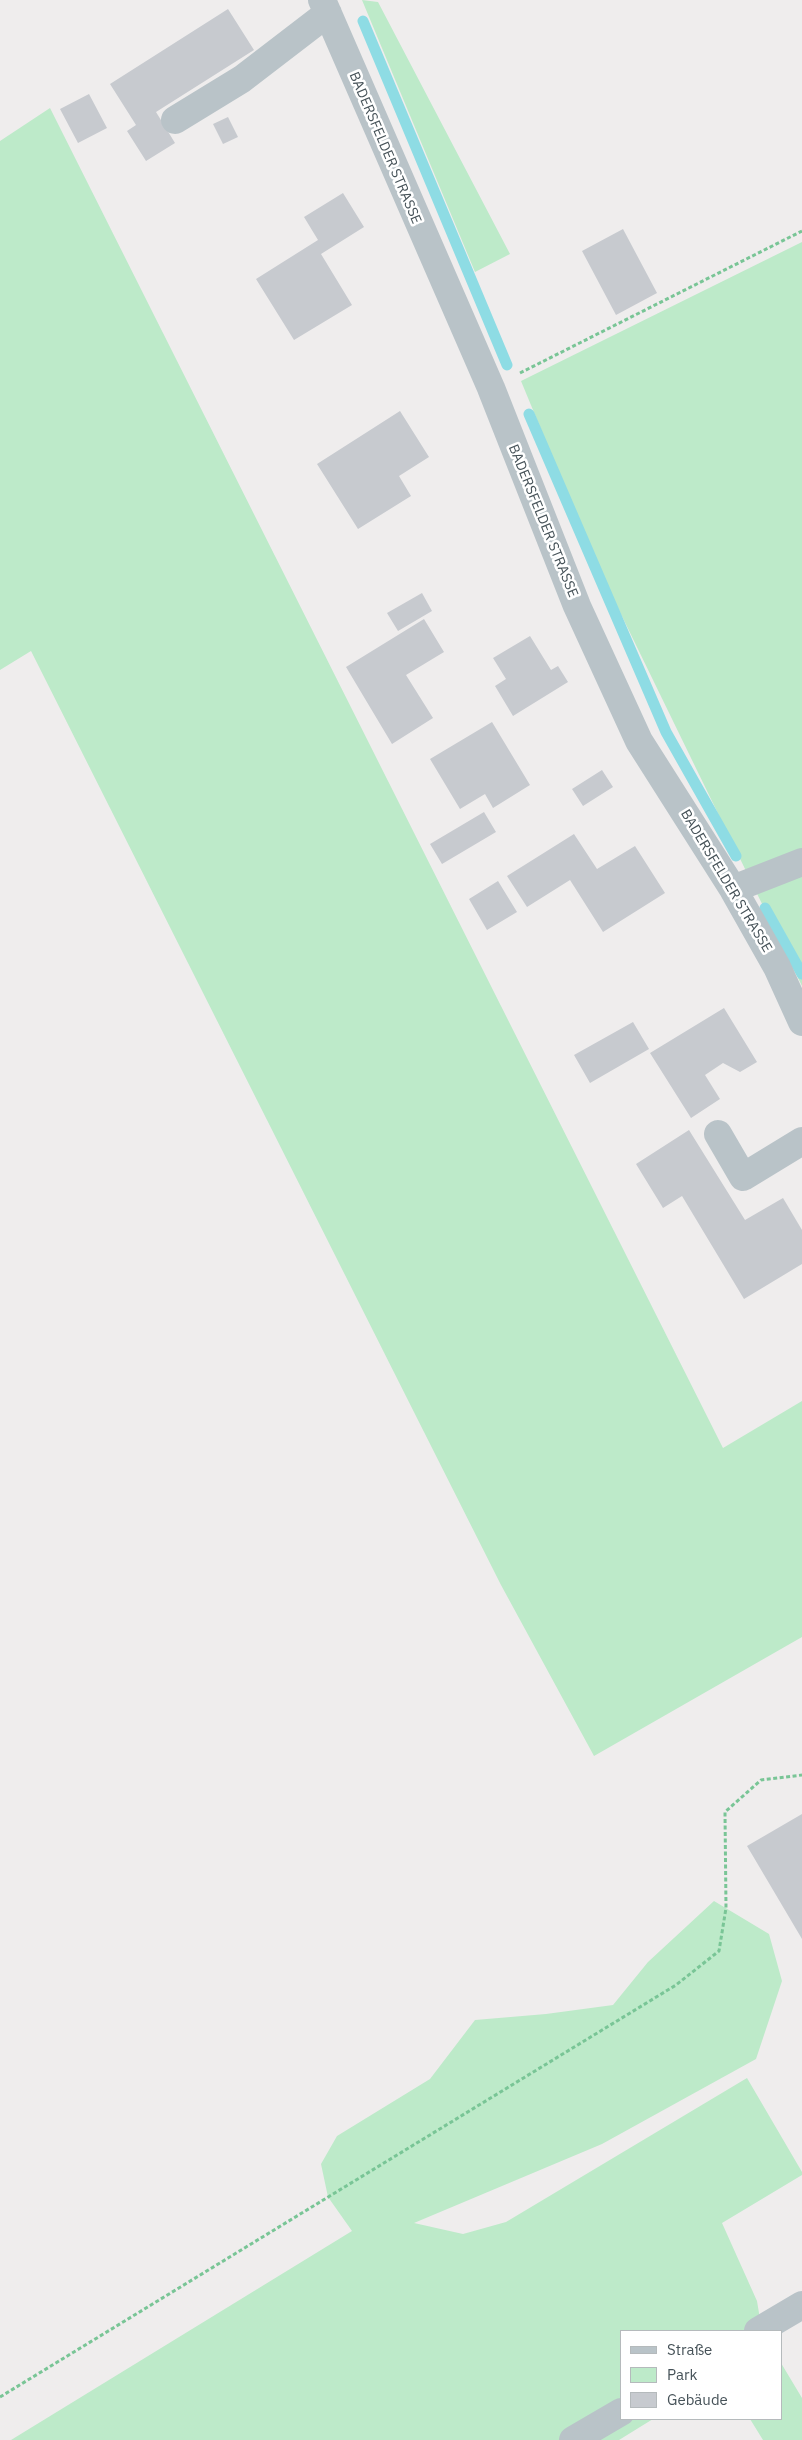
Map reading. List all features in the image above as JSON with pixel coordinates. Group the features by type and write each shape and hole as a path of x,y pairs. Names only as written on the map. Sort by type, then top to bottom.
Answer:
{"street":[{"path":"175,120 242,79 325,7"},
{"name":"BADERSFELDER STRASSE","path":"325,7 491,388 577,606 639,741 733,889 777,967 802,1022"},
{"path":"733,889 802,862"},
{"path":"718,1134 743,1177 802,1141"},
{"path":"760,2330 802,2306"},
{"path":"573,2440 620,2413"}],"path":[{"path":"491,388 802,231"},
{"path":"0,2397 683,1980 719,1951 726,1908 725,1812 761,1780 802,1774"}],"green space":[{"path":"362,0 378,2 510,254 475,272"},
{"path":"50,108 723,1448 802,1401 802,1637 594,1756 501,1585 31,651 0,670 0,141"},
{"path":"802,242 802,986 598,567 521,381"},
{"path":"714,1901 769,1934 782,1981 756,2059 602,2144 414,2223 463,2234 506,2222 747,2078 802,2172 802,2175 722,2223 757,2301 762,2330 620,2330 620,2420 651,2420 619,2440 11,2440 352,2231 328,2197 321,2164 337,2136 430,2079 475,2020 546,2014 613,2005 648,1962"},
{"path":"782,2365 802,2398 802,2440 763,2440 751,2420 782,2420"}],"building":[{"path":"228,9 254,50 156,112 175,143 146,161 127,131 136,125 110,84"},
{"path":"89,94 107,128 78,143 60,109"},
{"path":"228,117 238,137 223,144 213,124"},
{"path":"343,193 364,227 321,254 352,305 294,340 256,279 318,240 304,217"},
{"path":"623,229 657,293 616,315 582,251"},
{"path":"400,411 429,457 399,476 411,496 358,529 317,464"},
{"path":"422,593 432,611 398,631 387,613"},
{"path":"424,619 444,652 406,675 433,718 392,744 346,667"},
{"path":"530,636 551,670 558,666 568,682 513,716 495,686 506,679 493,658"},
{"path":"492,722 530,785 493,808 485,794 460,809 430,759"},
{"path":"602,770 613,787 583,806 572,789"},
{"path":"484,812 496,832 442,864 430,844"},
{"path":"574,834 597,869 635,846 665,893 603,932 570,880 527,907 507,876"},
{"path":"498,881 517,912 487,930 469,899"},
{"path":"724,1008 757,1062 740,1072 723,1063 705,1075 720,1099 691,1118 650,1053"},
{"path":"633,1022 649,1049 590,1083 574,1055"},
{"path":"689,1130 745,1220 783,1198 802,1230 802,1264 744,1299 682,1196 663,1208 636,1164"},
{"path":"802,1814 802,1939 747,1846"}],"waterway":[{"path":"363,21 507,365"},
{"path":"529,414 666,732 736,856"},
{"path":"765,908 802,974"}]}
